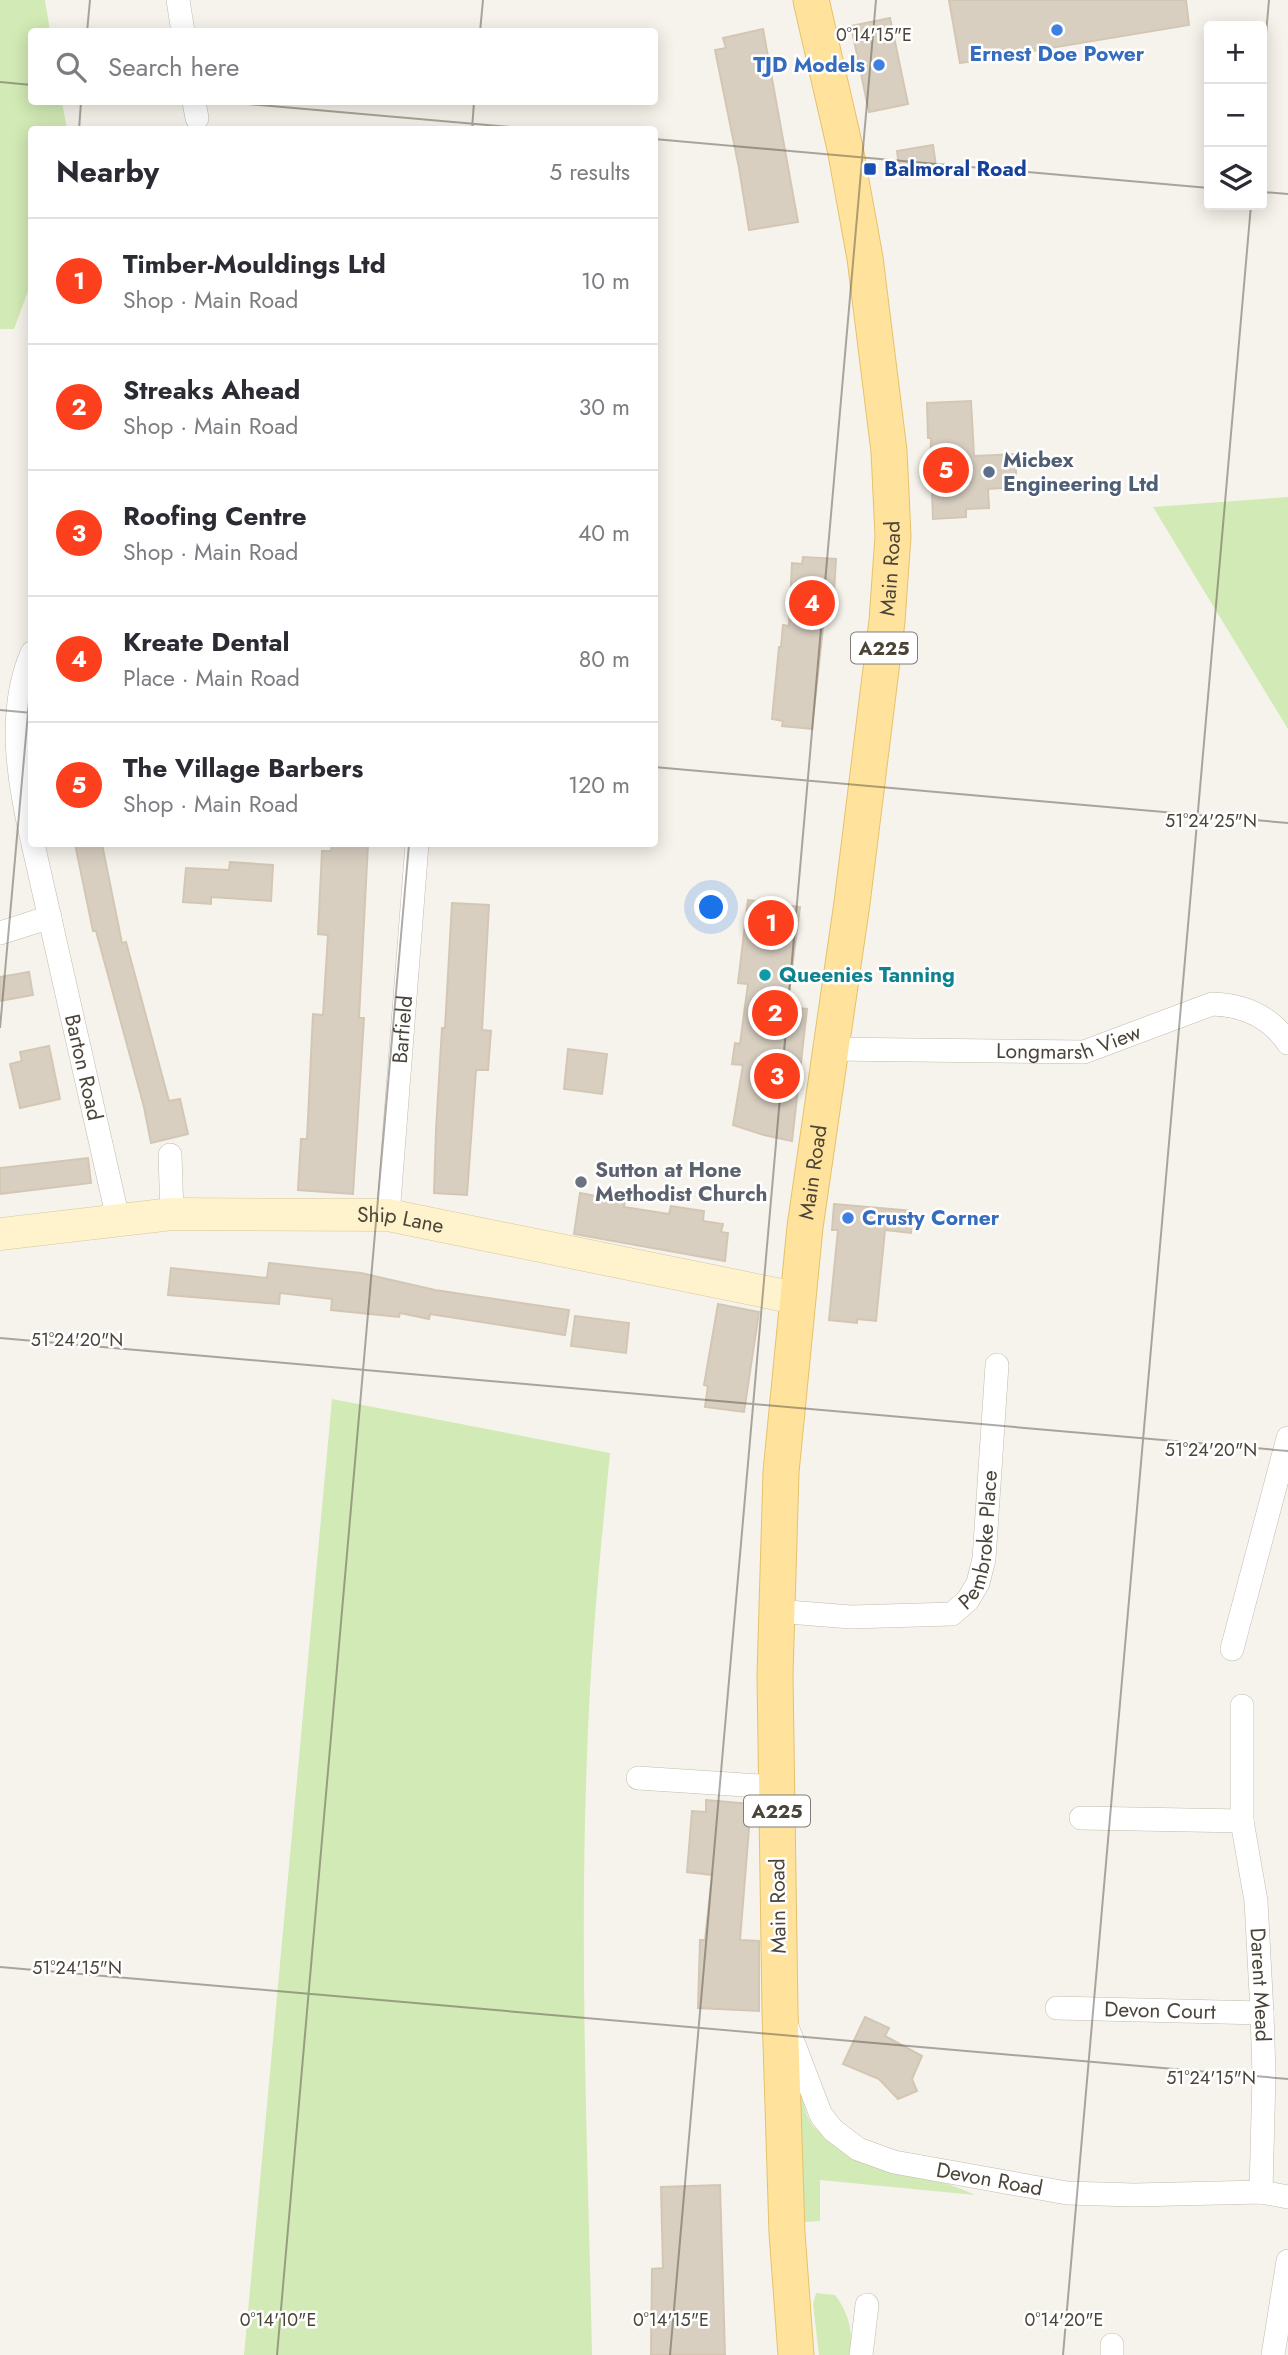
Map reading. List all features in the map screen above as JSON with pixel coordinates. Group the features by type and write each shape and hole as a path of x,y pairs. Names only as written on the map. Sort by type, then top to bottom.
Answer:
{"main road":[{"name":"Main Road","path":"796,2355 786,2220 780,2011 775,1611 781,1472 796,1298 852,903 887,621 893,536 886,426 865,258 845,148 811,0"}],"street":[{"path":"178,0 182,28"},
{"name":"Barton Road","path":"28,662 24,672 16,735 28,825"},
{"name":"Barton Road","path":"33,847 118,1219"},
{"name":"Barfield","path":"388,1215 417,847"},
{"path":"0,933 50,917"},
{"name":"Longmarsh View","path":"830,1049 1084,1052 1212,1004 1234,1005 1259,1015 1279,1029 1288,1043"},
{"path":"170,1155 172,1214"},
{"name":"Ship Lane","path":"0,1234 172,1214 388,1215 796,1298"},
{"name":"Pembroke Place","path":"775,1611 851,1617 952,1614 968,1600 978,1583 984,1559 997,1365"},
{"path":"1232,1649 1288,1438"},
{"name":"Darent Mead","path":"1242,1706 1242,1821 1256,1901 1262,2012 1264,2074 1261,2192"},
{"path":"638,1778 777,1787"},
{"path":"1081,1818 1242,1821"},
{"name":"Devon Court","path":"1058,2008 1262,2012"},
{"name":"Devon Road","path":"780,2011 821,2115 833,2130 858,2149 894,2162 1067,2193 1133,2195 1261,2192 1288,2197"},
{"path":"1273,2355 1288,2261"},
{"path":"861,2355 867,2305"}],"green space":[{"path":"0,0 45,0 50,28 28,28 28,105 63,105 66,126 28,126 28,291 14,329 0,329"},
{"path":"1288,497 1288,729 1153,507"},
{"path":"332,1399 610,1453 588,1720 585,1833 585,2056 592,2355 244,2355"},
{"path":"799,2081 811,2123 844,2152 880,2169 937,2181 975,2195 820,2180 820,2221 804,2222"},
{"path":"816,2293 835,2295 844,2309 849,2324 851,2355 819,2355 813,2304"}],"building":[{"name":"Ernest Doe Power","path":"949,0 1186,0 1189,25 960,63"},
{"name":"TJD Models","path":"890,18 908,104 869,112 851,26"},
{"path":"763,29 798,222 749,230 715,50 726,48 723,38"},
{"path":"933,145 937,173 901,178 897,151"},
{"path":"971,401 974,456 1016,454 1016,487 988,489 989,508 966,509 966,517 933,519 930,491 931,438 928,438 927,403"},
{"path":"803,557 836,559 833,610 825,609 812,729 782,726 783,721 772,719 783,625 789,626 792,563 802,564"},
{"path":"76,847 103,847 122,943 126,942 169,1101 180,1099 188,1134 151,1143 144,1107 96,931 93,931"},
{"path":"332,847 368,847 359,1018 364,1018 353,1194 298,1190 301,1139 307,1139 313,1014 323,1015 328,935 318,934 322,851 331,851"},
{"path":"230,862 273,865 271,901 211,897 211,904 183,902 186,868 229,870"},
{"path":"748,900 800,907 787,1007 807,1009 792,1141 733,1125 743,1065 732,1064 735,1043 740,1044 748,984 738,983"},
{"path":"452,903 489,905 482,1030 491,1031 488,1070 476,1070 467,1195 434,1193 442,1028 445,1028"},
{"path":"29,972 33,995 0,1001 0,977"},
{"path":"49,1046 60,1099 20,1108 10,1064 22,1061 20,1052"},
{"path":"568,1049 607,1054 602,1094 564,1089"},
{"path":"88,1158 91,1183 0,1194 0,1168"},
{"path":"596,1191 626,1196 624,1207 669,1214 671,1206 704,1211 703,1221 723,1224 721,1232 728,1233 725,1261 574,1234 580,1193 596,1196"},
{"path":"834,1204 913,1211 911,1233 885,1230 876,1321 857,1319 857,1323 829,1320 838,1230 832,1230"},
{"path":"269,1263 361,1273 435,1290 569,1310 565,1335 430,1314 429,1319 400,1313 399,1317 331,1310 332,1299 280,1293 279,1304 168,1295 171,1268 267,1278"},
{"path":"718,1304 759,1312 744,1412 705,1407 708,1386 704,1385"},
{"path":"575,1316 629,1323 626,1353 571,1346"},
{"path":"706,1800 751,1804 740,1940 759,1941 759,2011 698,2008 700,1940 705,1940 712,1875 687,1872 692,1811 706,1812"},
{"path":"865,2017 889,2028 885,2036 922,2056 912,2079 917,2091 898,2099 879,2079 843,2064"},
{"path":"720,2185 725,2355 651,2355 652,2269 663,2268 661,2187"}],"place":[{"name":"Ernest Doe Power","path":"1057,30"},
{"name":"TJD Models","path":"879,65"},
{"name":"Balmoral Road","path":"870,169"},
{"name":"The Village Barbers","path":"946,470"},
{"name":"Micbex Engineering Ltd","path":"989,472"},
{"name":"Kreate Dental","path":"812,603"},
{"name":"Timber-Mouldings Ltd","path":"771,923"},
{"name":"Queenies Tanning","path":"765,975"},
{"name":"Streaks Ahead","path":"775,1013"},
{"name":"Roofing Centre","path":"777,1076"},
{"name":"Sutton at Hone Methodist Church","path":"581,1182"},
{"name":"Crusty Corner","path":"848,1218"}]}
